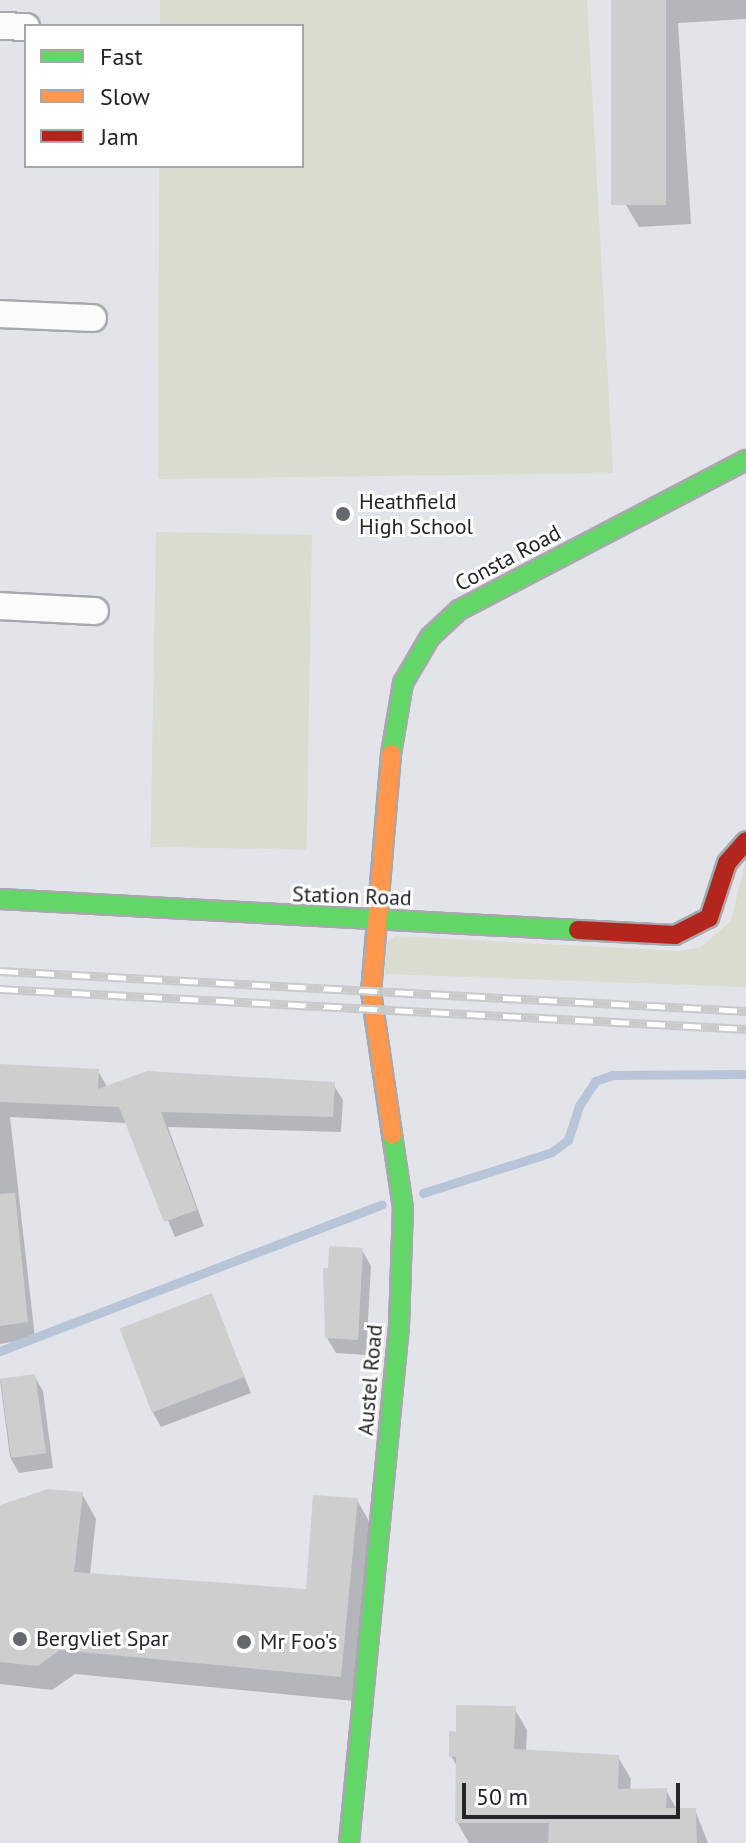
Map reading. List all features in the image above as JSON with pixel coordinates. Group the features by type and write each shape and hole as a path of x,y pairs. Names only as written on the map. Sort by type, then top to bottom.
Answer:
{"street":[{"path":"0,26 24,27"},
{"path":"0,314 93,318"},
{"name":"Consta Road","path":"374,921 394,715 403,683 430,637 459,610 746,460"},
{"path":"0,606 95,611"},
{"name":"Station Road","path":"0,899 675,935 701,925 715,910 733,851 746,841"},
{"name":"Austel Road","path":"349,1843 399,1326 403,1208 373,1009 374,921"}],"shaded area":[{"path":"160,0 587,0 613,473 158,479 159,168 304,168 304,24 160,24"},
{"path":"156,532 312,535 306,850 151,847"},
{"path":"746,859 746,987 385,974 386,943 395,936 679,951 701,947 731,921"}],"building":[{"path":"611,0 666,0 666,205 611,205"},
{"path":"0,1064 99,1069 98,1089 147,1071 335,1082 333,1117 161,1112 197,1210 164,1222 119,1107 0,1102"},
{"path":"15,1193 28,1322 0,1326 0,1194"},
{"path":"329,1246 363,1248 358,1340 325,1338 323,1268 328,1268"},
{"path":"212,1293 244,1377 152,1413 120,1328"},
{"path":"35,1374 46,1453 11,1458 0,1379"},
{"path":"48,1489 83,1492 74,1572 306,1589 313,1495 358,1498 341,1677 60,1650 38,1666 0,1662 0,1505"},
{"path":"456,1705 516,1706 514,1749 619,1755 618,1789 667,1788 666,1808 696,1808 697,1843 548,1843 549,1823 455,1823 456,1757 449,1757 449,1731 456,1732"}],"waterway":[{"path":"423,1193 552,1152 568,1140 579,1106 595,1081 612,1075 746,1074"},
{"path":"0,1351 382,1204"}],"railway":[{"path":"0,971 746,1011"},
{"path":"0,989 746,1029"}],"traffic: fast":[{"path":"391,754 403,683 430,637 459,610 746,460"},
{"path":"0,899 578,930"},
{"path":"349,1843 399,1326 403,1208 392,1134"}],"traffic: slow":[{"path":"391,754 371,992 392,1134"}],"traffic: jam":[{"path":"578,930 675,935 709,918 727,863 746,841"}],"place":[{"name":"Heathfield High School","path":"343,514"},
{"name":"Bergvliet Spar","path":"20,1639"},
{"name":"Mr Foo's","path":"244,1642"}]}
